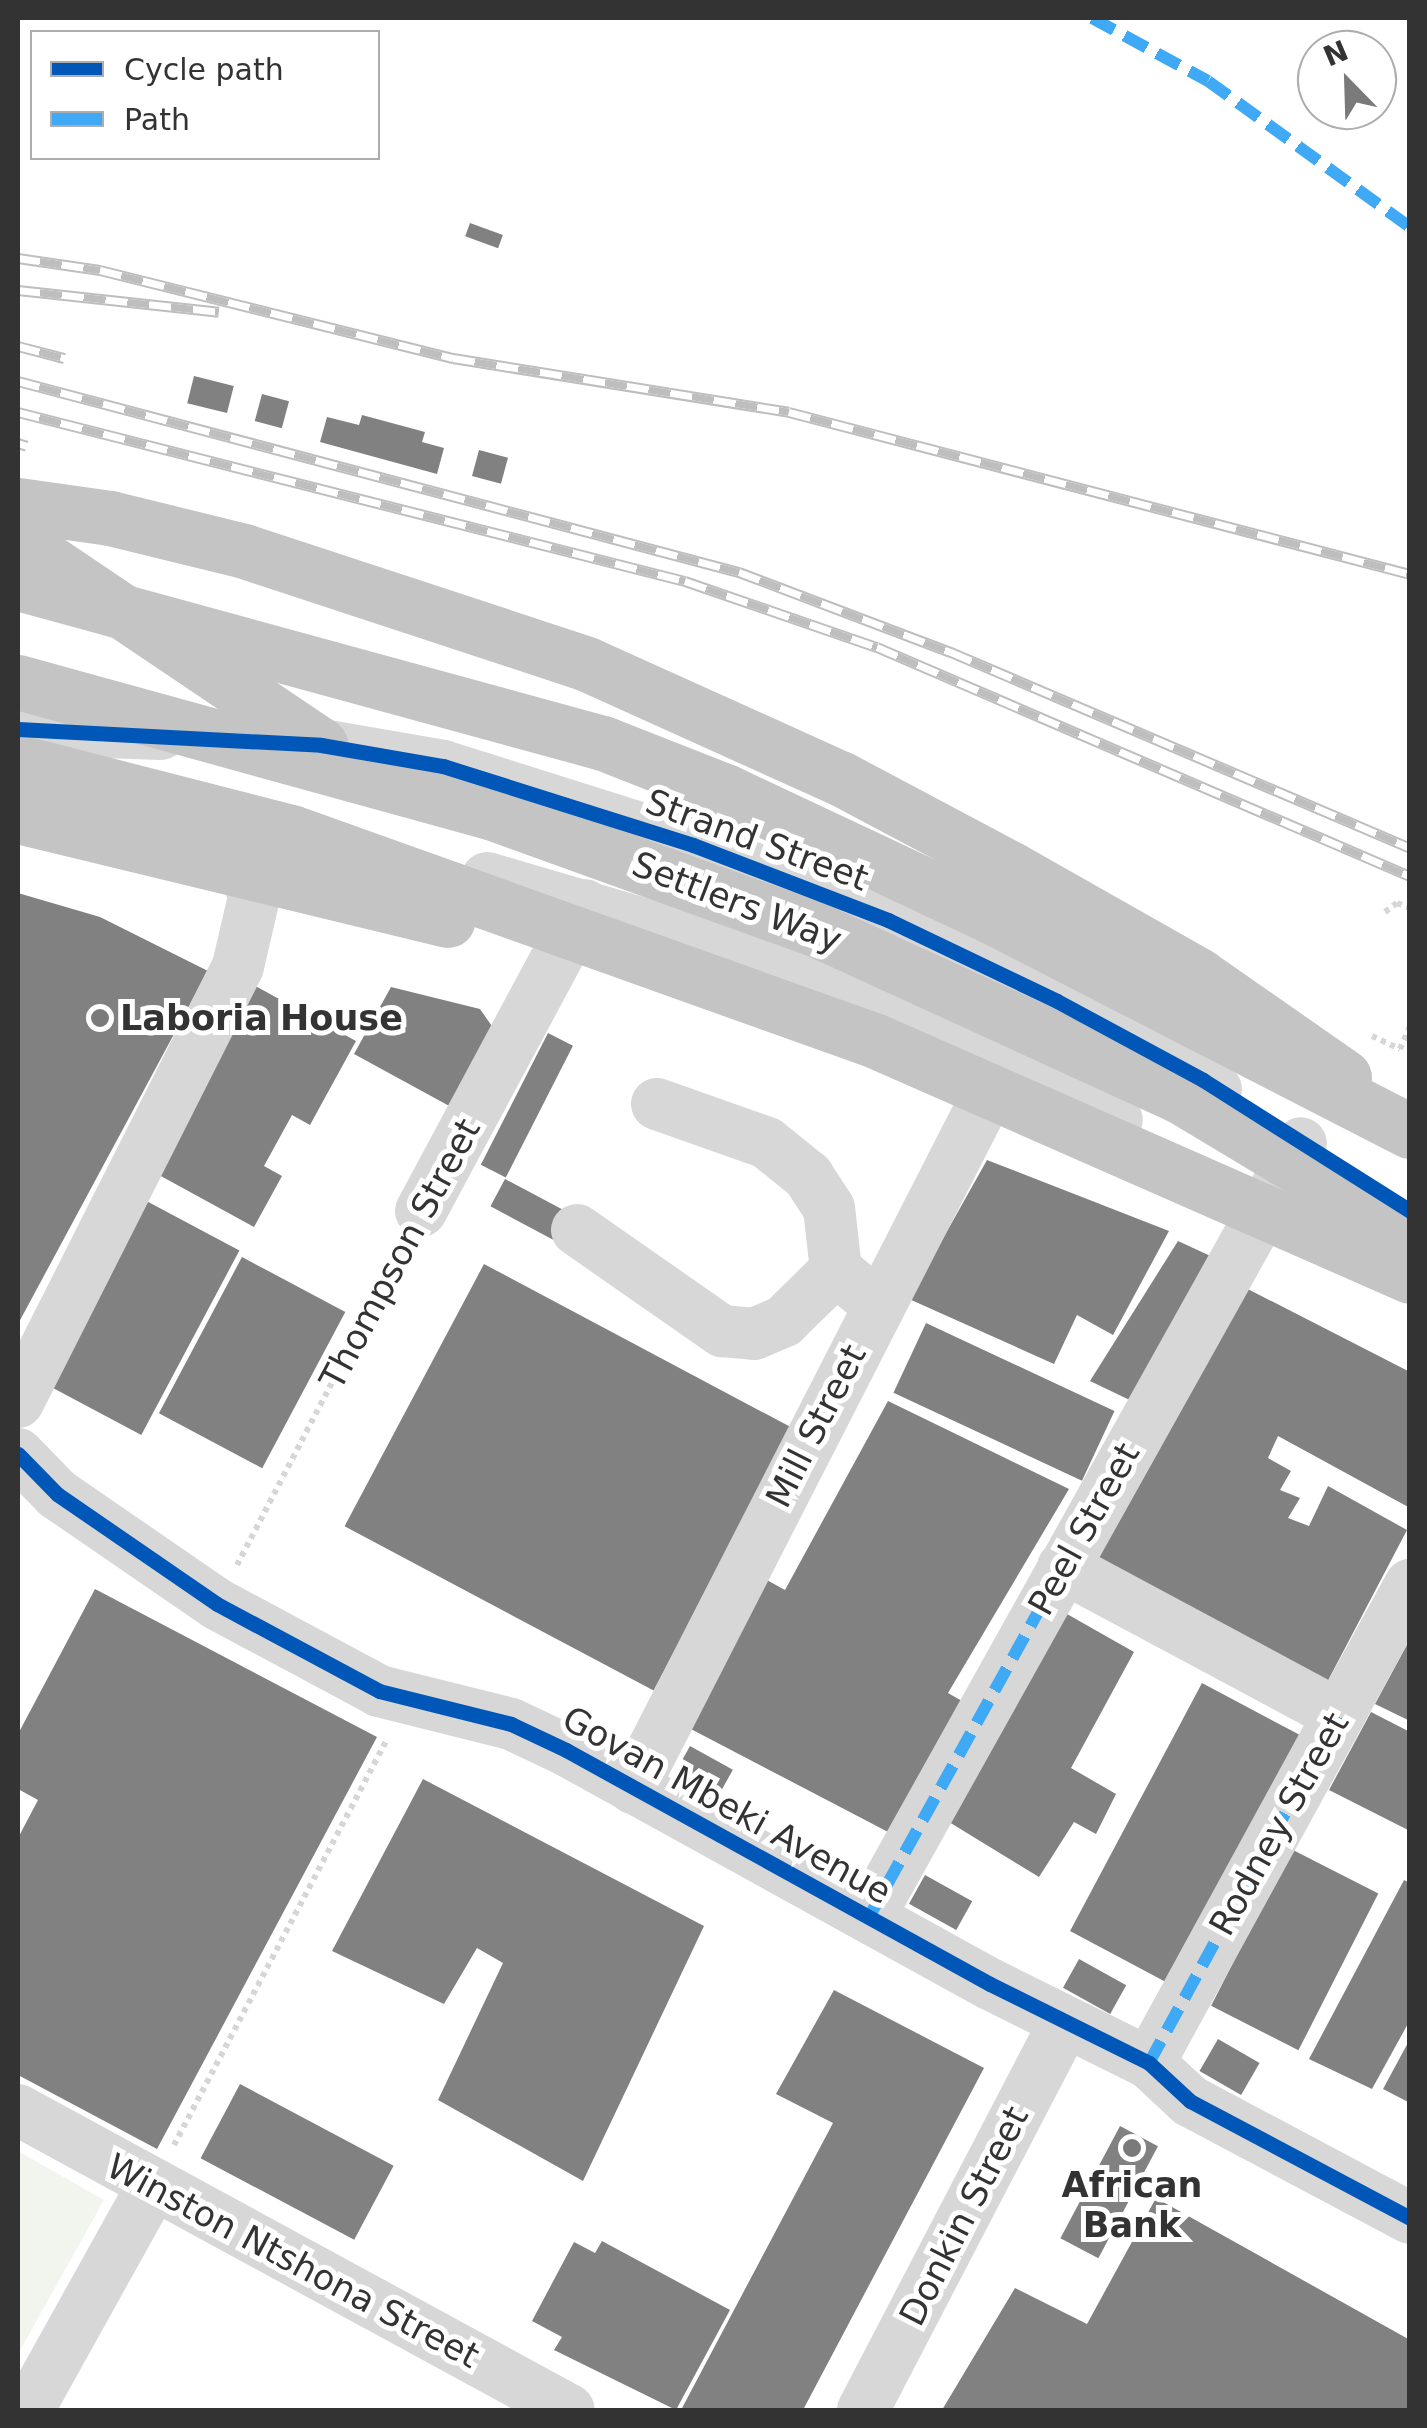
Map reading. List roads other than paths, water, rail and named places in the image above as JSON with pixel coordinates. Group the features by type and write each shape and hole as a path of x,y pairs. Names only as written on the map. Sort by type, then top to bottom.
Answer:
{"highway":[{"path":"27,517 321,744"},
{"path":"27,517 158,528 354,583 587,664 718,721 840,778 1198,975 1410,1123"},
{"path":"18,583 603,743 725,790 997,919 1410,1132"},
{"name":"Settlers Way","path":"18,682 490,812 812,928 1180,1096 1403,1236"},
{"path":"18,762 291,832 724,985 1403,1236"},
{"path":"18,816 724,985"}],"street":[{"name":"Strand Street","path":"18,729 321,744 443,766 694,845 888,920 1073,1010 1301,1142 1403,1236"},
{"path":"18,800 232,826 409,857 732,950 1003,1065 1272,1194 1403,1236"},
{"path":"18,1402 238,966 254,897 232,826"},
{"name":"Thompson Street","path":"422,1211 585,906"},
{"name":"Mill Street","path":"633,1788 1003,1065"},
{"path":"657,1104 767,1142 808,1176 829,1208 836,1270 878,1304"},
{"name":"Peel Street","path":"869,1917 1301,1142"},
{"path":"577,1230 722,1331 754,1334 784,1321 836,1270"},
{"name":"Govan Mbeki Avenue","path":"18,1454 37,1490 217,1604 356,1680 408,1698 511,1724 1065,2022 1149,2063 1190,2101 1410,2218"},
{"path":"1063,1567 1338,1716"},
{"name":"Rodney Street","path":"1149,2063 1410,1585"},
{"name":"Donkin Street","path":"863,2410 1065,2022"},
{"name":"Winston Ntshona Street","path":"18,2110 570,2410"},
{"path":"28,2410 153,2186"}],"railway":[{"path":"18,258 100,270 453,358 789,412 1410,574"},
{"path":"18,290 219,312"},
{"path":"18,346 64,358"},
{"path":"18,381 739,572 951,652 1410,848"},
{"path":"18,412 685,581 877,647 1410,876"},
{"path":"18,443 27,446"}],"place":[{"name":"Laboria House","path":"100,1018"},
{"name":"African Bank","path":"1132,2148"}]}
